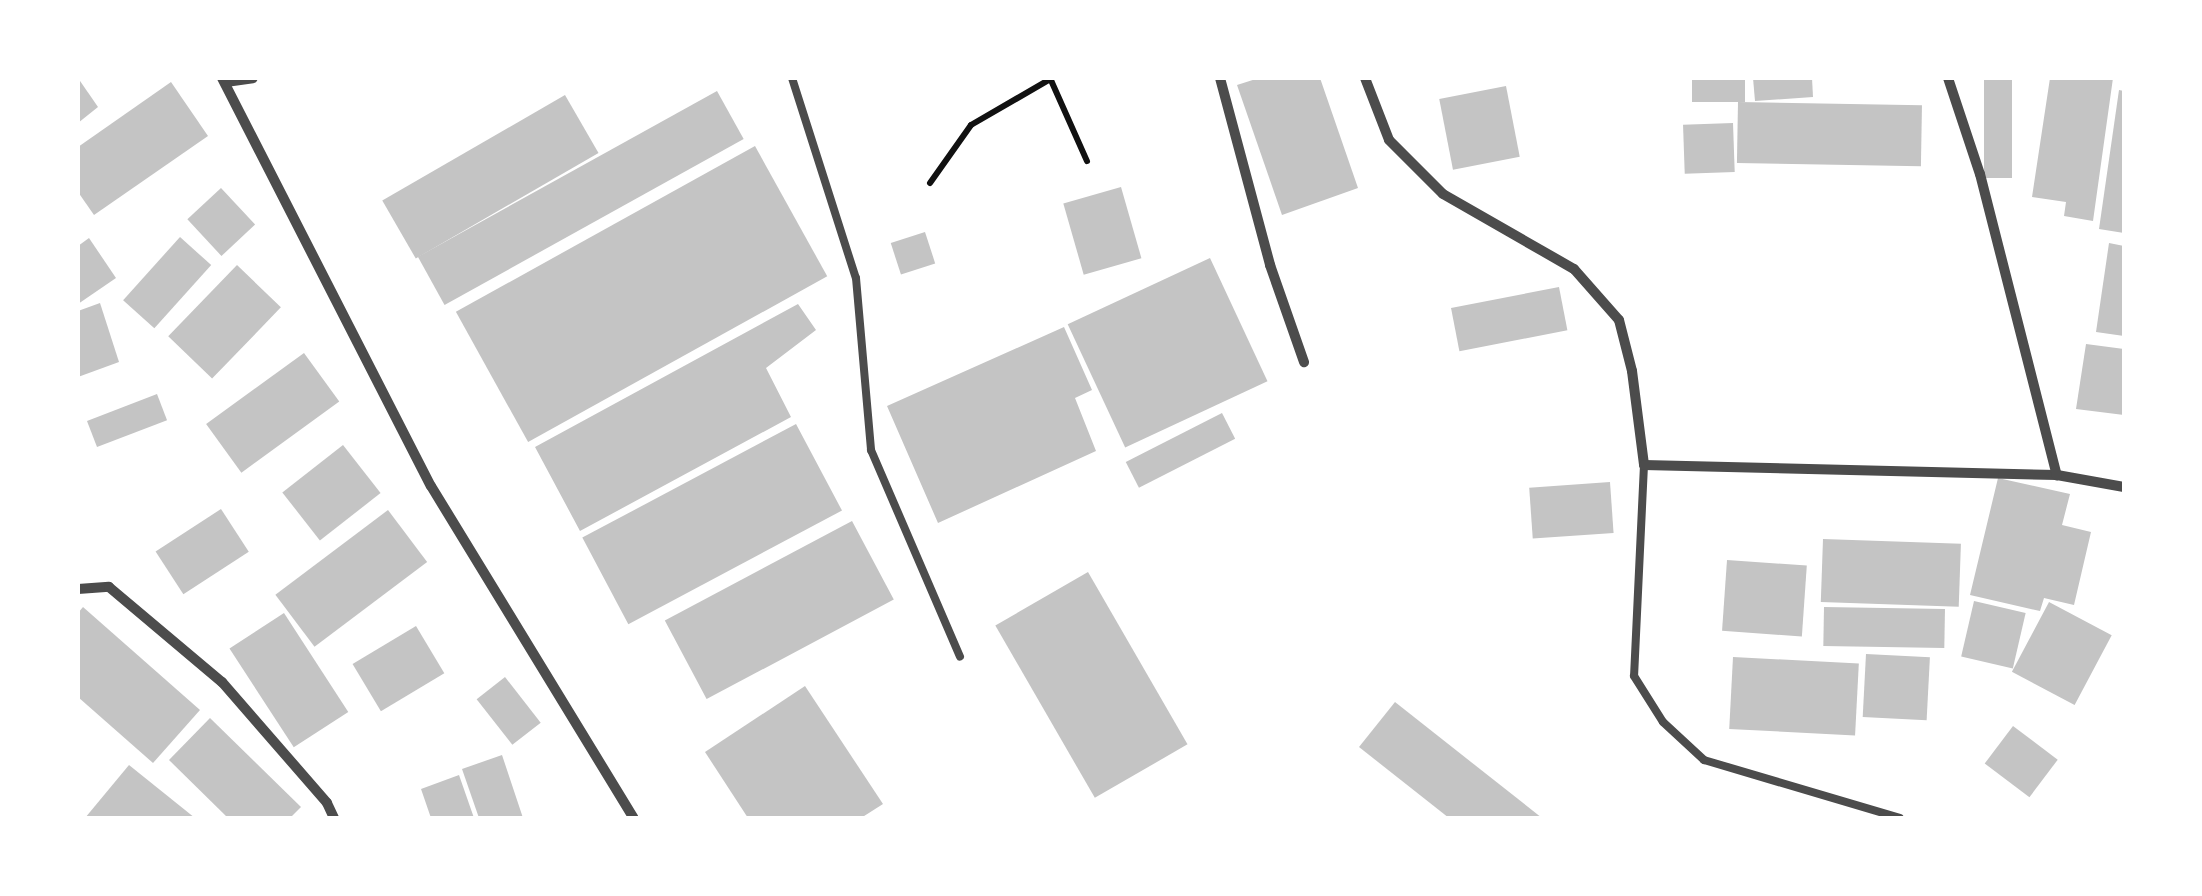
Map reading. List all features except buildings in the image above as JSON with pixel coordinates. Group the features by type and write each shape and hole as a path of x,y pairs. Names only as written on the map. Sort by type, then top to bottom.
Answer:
{"street":[{"path":"253,78 224,80 431,486 634,818"},
{"path":"1220,78 1270,265 1304,362"},
{"path":"1364,78 1389,140 1443,194 1574,270 1619,320 1632,371 1644,465 2057,475 2124,487"},
{"path":"1948,78 1995,228 2057,475"},
{"path":"78,589 109,587 222,682 326,803 334,818"}],"lane":[{"path":"792,78 856,278 871,450 960,657"},
{"path":"1644,465 1634,676 1663,722 1704,760 1900,818"}],"path":[{"path":"930,183 971,124 1051,78 1087,160"}]}
